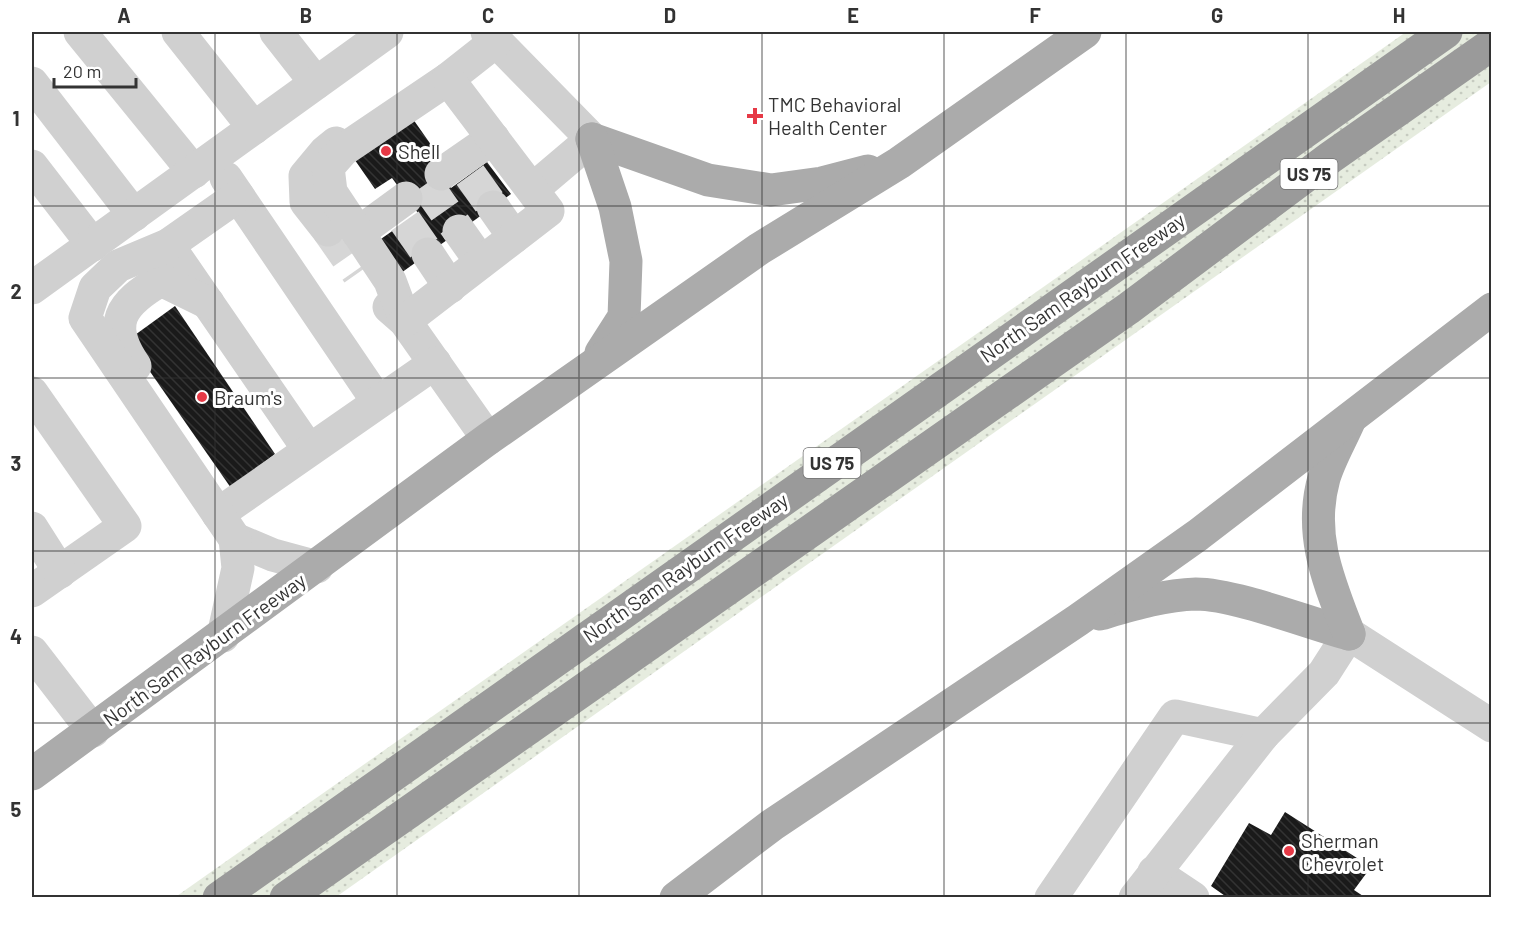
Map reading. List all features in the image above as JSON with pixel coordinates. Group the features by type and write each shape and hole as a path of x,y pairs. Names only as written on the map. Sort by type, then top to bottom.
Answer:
{"highway":[{"name":"North Sam Rayburn Freeway","path":"219,897 1446,32"},
{"name":"North Sam Rayburn Freeway","path":"286,897 1129,308 1331,157 1491,44"}],"main road":[{"name":"North Sam Rayburn Freeway","path":"32,774 317,567 488,439 759,249 899,163 1085,32"},
{"path":"592,139 708,180 771,190 822,183 899,163"},
{"path":"592,139 615,207 627,261 624,317 592,366"},
{"path":"676,897 772,825 1078,620 1198,535 1491,309"},
{"path":"1349,634 1330,583 1317,532 1324,478 1352,414"},
{"path":"1078,620 1148,600 1197,594 1237,601 1349,634"}],"street":[{"path":"80,32 203,165 238,196 378,402"},
{"path":"178,32 254,128"},
{"path":"276,32 316,83"},
{"path":"36,276 93,245 382,33"},
{"path":"405,321 390,281 343,232 306,202 305,176 325,152 398,96 448,79 491,37 592,139 533,189"},
{"path":"405,321 548,211 448,79"},
{"path":"32,83 134,215"},
{"path":"457,170 494,138"},
{"path":"32,166 93,245"},
{"path":"238,196 168,245 118,266 95,288 85,318 218,514 273,555 317,567"},
{"path":"493,207 514,237"},
{"path":"343,232 402,208"},
{"path":"459,231 481,262"},
{"path":"168,245 309,450"},
{"path":"428,254 450,287"},
{"path":"358,273 372,293 405,321 488,439"},
{"path":"208,303 162,280 145,290 126,307 118,330 122,348 199,460 238,568 223,636"},
{"path":"218,514 435,363"},
{"path":"32,393 42,430 125,526 32,591"},
{"path":"32,528 60,572"},
{"path":"1193,897 1144,885 1263,735 1324,673 1349,634 1491,726"},
{"path":"32,652 93,731"},
{"path":"1051,897 1175,716 1263,735"}],"shaded area":[{"path":"1406,32 1491,32 1491,82 336,897 174,898"}],"building":[{"name":"Shell","path":"408,112 434,149 426,155 451,188 487,162 511,194 401,273 378,241 418,213 392,178 375,189 350,153"},
{"name":"Braum's","path":"175,306 275,454 231,488 128,340"},
{"name":"Sherman Chevrolet","path":"1285,812 1371,867 1354,890 1366,898 1228,898 1211,886 1249,823 1271,835"}],"tunnel":[{"path":"470,175 493,207"},
{"path":"426,184 459,231"},
{"path":"405,221 428,254"},
{"path":"328,230 358,273"}],"place":[{"name":"TMC Behavioral Health Center","path":"755,116"},
{"name":"Shell","path":"386,151"},
{"name":"Braum's","path":"202,397"},
{"name":"Sherman Chevrolet","path":"1289,851"}]}
